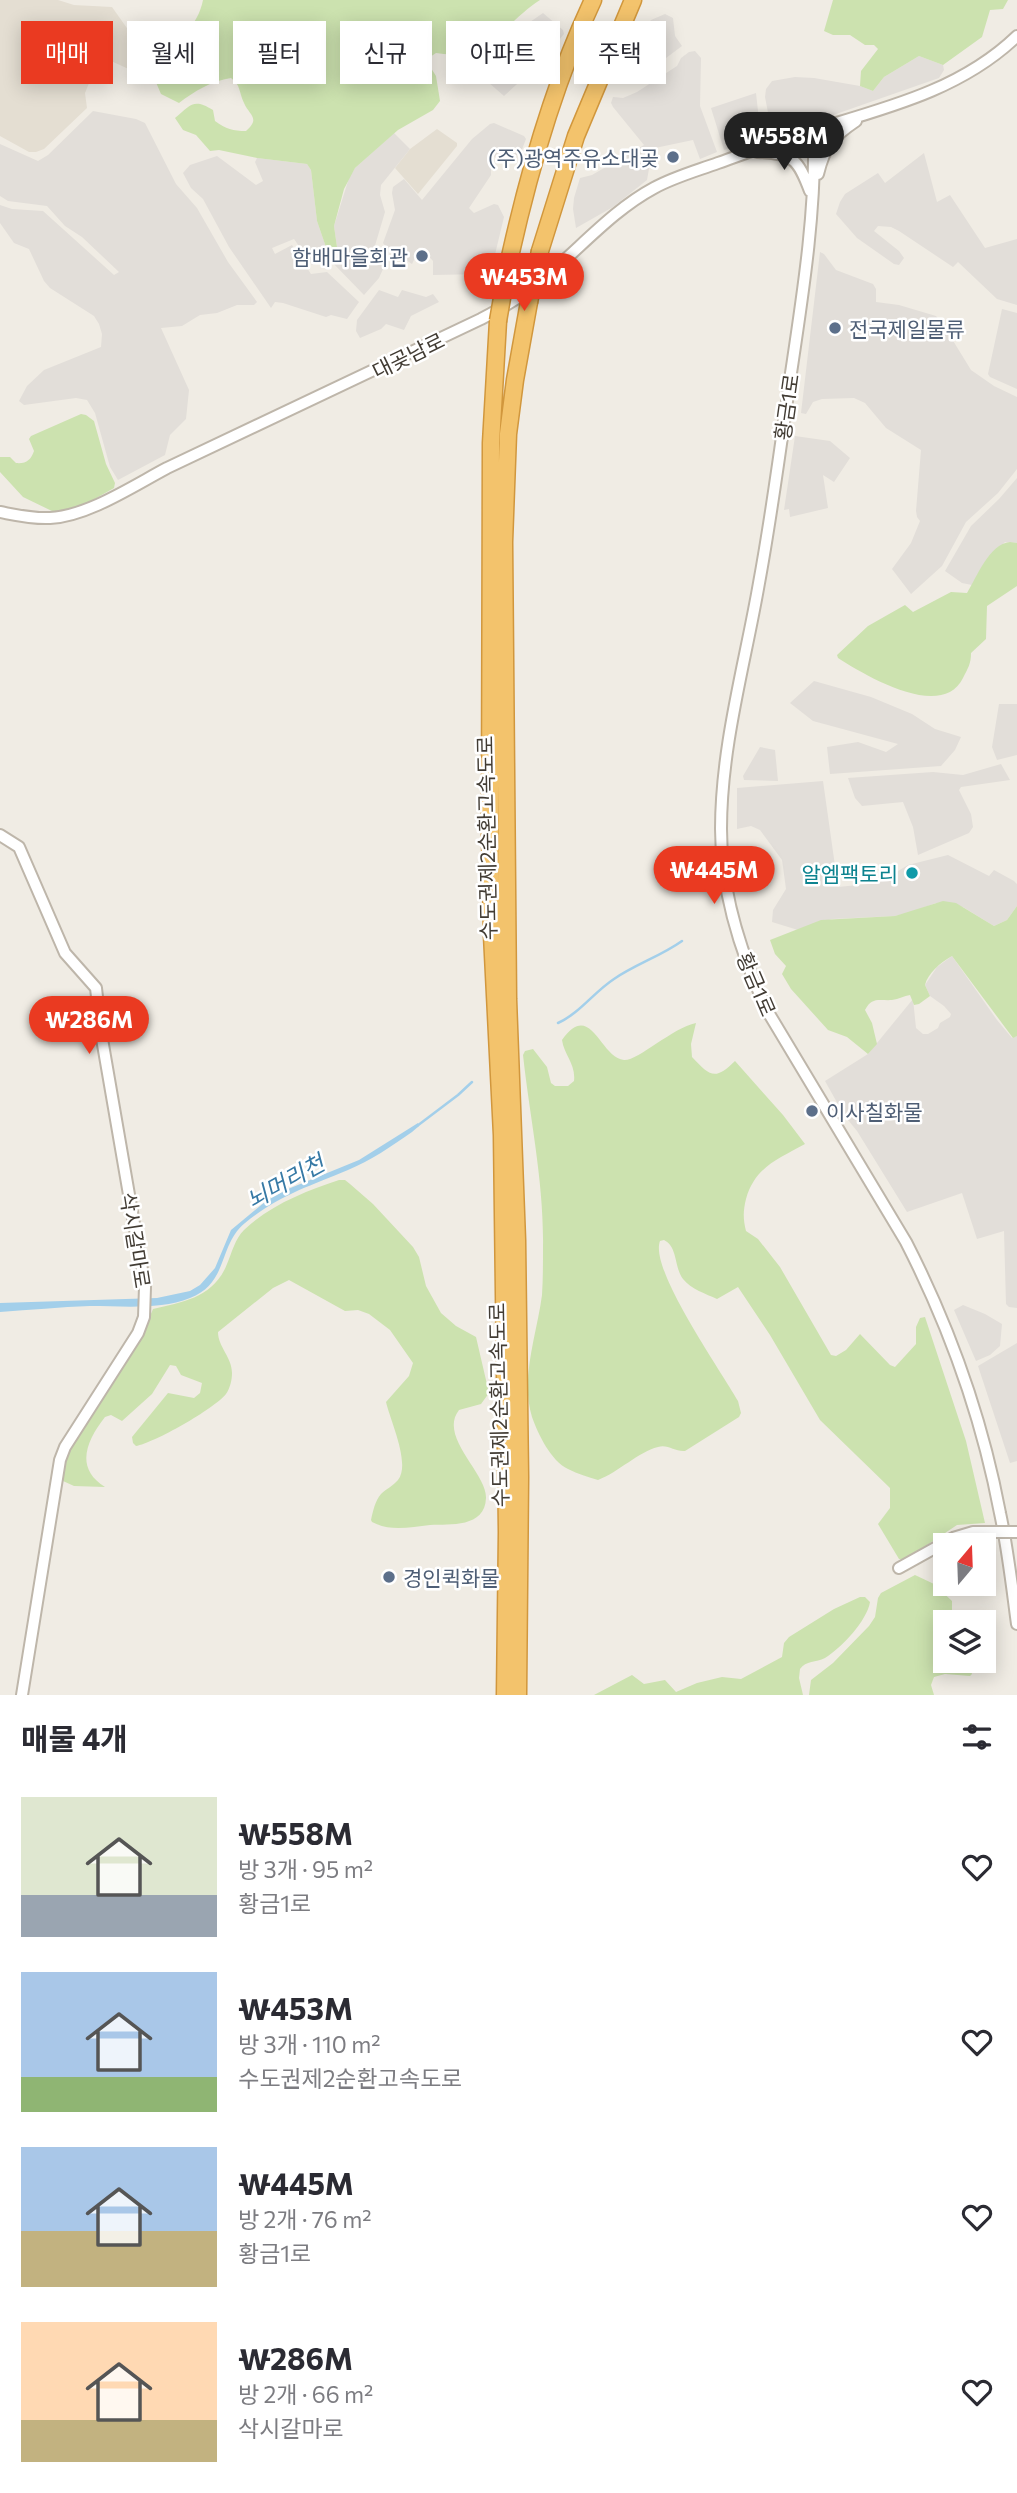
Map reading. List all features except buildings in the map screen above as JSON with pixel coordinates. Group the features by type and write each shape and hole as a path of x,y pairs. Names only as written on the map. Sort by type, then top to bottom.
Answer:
{"highway":[{"name":"수도권제2순환고속도로","path":"505,1695 507,1532 503,1148 492,949 490,832 491,443 498,321 506,275 544,127 561,77 593,0"},
{"name":"수도권제2순환고속도로","path":"518,1695 520,1477 517,1240 508,999 504,542 508,434 514,380 540,251 576,136 633,0"}],"street":[{"name":"대곶남로","path":"0,512 40,518 63,516 123,492 167,468 481,319 516,299 539,283 601,228 652,188 751,151 867,114 960,78 1017,36"},
{"path":"813,197 829,143 834,136 867,114"},
{"name":"황금1로","path":"814,130 813,197 798,325 768,530 725,771 721,829 724,871 738,939 768,1012 899,1230 944,1323 972,1400 985,1447 1014,1583 1017,1624"},
{"path":"751,151 776,152 795,160 813,197"},
{"name":"삭시갈마로","path":"0,835 19,847 65,953 96,988 101,1033 145,1290 144,1317 134,1341 65,1447 60,1460 22,1695"},
{"path":"899,1568 953,1538 973,1532 1017,1532"}],"shaded area":[{"path":"0,0 58,0 74,5 112,7 127,28 127,68 113,62 113,21 21,21 21,84 89,84 85,93 87,108 44,149 36,152 29,152 0,136"},
{"path":"543,13 552,21 531,21"},
{"path":"665,14 673,18 675,36 682,46 666,58 666,21 651,20"},
{"path":"695,51 701,58 700,106 717,152 700,159 693,140 655,148 647,180 613,207 576,228 573,209 580,178 592,175 644,145 613,107 613,97 623,98 649,84 666,84 666,73 677,66 681,58"},
{"path":"919,56 943,65 944,70 939,78 776,135 771,128 765,97 766,89 772,81 795,77 814,78 873,91 884,77"},
{"path":"490,84 517,84 504,96"},
{"path":"756,93 761,138 724,150 711,108"},
{"path":"93,111 145,123 176,184 197,208 228,262 257,302 254,305 237,305 217,313 200,315 182,326 161,328 189,390 186,419 170,435 165,455 118,480 110,467 95,413 87,400 76,398 24,405 19,401 27,386 44,370 101,347 102,334 94,316 50,288 29,249 14,243 0,223 0,205 12,209 43,211 114,275 119,272 82,237 65,226 47,206 8,201 0,196 0,144 38,161 48,155"},
{"path":"494,123 526,139 518,155 497,154 491,161 491,175 469,208 474,213 494,204 498,205 504,217 491,271 484,274 433,275 433,261 420,247 412,264 387,248 383,243 395,210 393,187 404,179 422,200 472,139"},
{"path":"437,129 457,143 457,146 418,194 395,168 410,149"},
{"path":"394,133 410,149 381,185 380,195 385,212 374,249 375,253 387,260 379,278 364,295 331,261 312,265 294,239 272,248 275,254 292,245 311,274 327,272 359,302 347,319 331,315 326,317 283,303 275,302 271,308 229,247 203,199 191,188 183,173 190,165 217,156 256,185 263,181 255,162 257,158 307,164 311,170 317,221 328,253 337,247 334,226 349,178 355,168"},
{"path":"924,153 937,202 950,195 985,248 1017,239 1017,305 997,299 958,262 953,267 899,231 878,226 874,231 904,258 899,265 894,264 857,238 836,214 845,194 878,173 885,183"},
{"path":"820,252 836,270 873,284 876,289 876,302 899,305 936,316 971,370 994,386 1017,397 1017,469 998,493 966,522 942,566 911,594 892,569 911,543 920,521 916,511 921,450 886,428 865,403 854,398 822,399 813,402 806,414 801,413"},
{"path":"379,290 398,297 402,290 426,297 433,294 439,302 411,316 404,330 386,324 360,338 356,331 357,320"},
{"path":"1002,309 1017,313 1017,389 988,374"},
{"path":"795,436 830,441 850,458 834,482 823,475 828,508 790,517 789,509 784,510"},
{"path":"1017,478 1017,543 1005,542 984,564 972,585 962,583 945,571 971,526"},
{"path":"814,681 871,697 912,714 935,729 961,737 955,750 941,766 830,774 827,747 858,742 886,752 898,744 813,721 790,703"},
{"path":"999,704 1017,704 1017,755 997,760 992,747"},
{"path":"760,747 775,750 778,781 744,780 743,776"},
{"path":"1001,764 1010,780 961,787 959,790 971,814 973,827 969,833 918,855 913,827 903,802 862,806 855,798 848,778 933,772 963,775"},
{"path":"823,781 838,887 878,883 908,865 948,855 989,876 994,870 1014,881 1017,884 1017,906 1007,920 994,926 963,907 936,903 895,916 832,919 798,930 772,922 773,910 786,889 782,860 760,830 751,826 737,829 737,788"},
{"path":"952,956 997,1020 1012,1038 1017,1036 1017,1308 1006,1304 1004,1231 977,1239 962,1193 907,1212 825,1081 868,1054 913,999 916,1028 923,1034 938,1028 940,1023 950,1017 951,1014 944,1006 930,996 925,985 937,967"},
{"path":"963,1305 1002,1324 1000,1346 990,1355 976,1361 954,1310"},
{"path":"1017,1343 1017,1461 1010,1463 978,1366"}],"green space":[{"path":"203,0 540,0 514,21 446,21 446,54 432,56 432,21 340,21 340,84 432,84 432,70 436,76 440,101 433,110 398,130 355,168 344,189 334,226 337,247 328,253 317,221 311,170 307,164 219,150 210,151 196,135 183,130 175,118 192,105 201,104 213,110 215,121 223,126 246,131 253,120 236,84 326,84 326,21 233,21 233,80 231,78 219,81 219,21 195,21"},
{"path":"833,0 1008,0 1003,9 990,10 982,37 943,65 919,56 884,77 873,91 860,86 861,71 878,49 874,45 865,45 850,35 833,35 824,31"},
{"path":"157,84 210,84 179,103 161,94"},
{"path":"81,414 94,421 106,464 115,483 114,488 84,505 54,512 23,497 0,472 0,457 10,457 16,463 25,462 34,451 29,439 31,436"},
{"path":"1017,543 1017,586 987,606 986,639 971,653 963,678 953,690 939,696 903,691 866,675 838,658 837,655 868,626 905,605 913,612 951,592 967,593 990,555 1003,544"},
{"path":"943,901 956,903 994,926 1007,920 1017,906 1017,1036 1013,1038 952,956 929,976 925,985 930,996 919,1004 914,1005 910,995 870,1003 865,1010 872,1023 877,1044 868,1054 847,1037 828,1030 791,989 782,974 786,966 775,954 770,940 821,920 895,916"},
{"path":"696,1023 691,1044 692,1057 713,1074 735,1061 805,1144 769,1165 755,1179 745,1203 746,1231 758,1239 780,1267 831,1355 836,1356 846,1350 860,1334 895,1367 916,1344 916,1327 920,1318 925,1317 966,1441 985,1523 957,1525 945,1533 933,1533 933,1541 906,1559 899,1559 878,1524 890,1508 890,1488 820,1420 738,1287 717,1299 686,1283 678,1269 672,1247 664,1240 660,1241 660,1255 665,1274 689,1321 738,1401 741,1413 739,1417 685,1451 658,1447 598,1480 562,1465 546,1446 532,1417 528,1387 542,1295 543,1223 523,1055 525,1051 533,1049 547,1067 551,1083 555,1086 568,1086 574,1081 574,1075 562,1040 572,1029 581,1026 588,1028 608,1050 624,1060 638,1055"},
{"path":"345,1180 373,1204 413,1247 419,1257 426,1286 441,1313 456,1326 476,1337 489,1393 481,1404 459,1410 454,1421 454,1432 484,1488 486,1498 480,1515 456,1524 408,1528 386,1527 372,1522 373,1510 379,1497 398,1480 401,1473 401,1453 386,1402 409,1376 413,1363 390,1330 369,1314 358,1310 345,1311 289,1280 273,1288 218,1332 232,1373 226,1394 197,1416 145,1444 136,1446 132,1437 168,1393 194,1398 200,1393 202,1383 181,1375 176,1366 170,1365 152,1394 122,1421 111,1415 105,1417 93,1435 87,1463 95,1479 105,1487 74,1486 63,1481 61,1475 68,1450 145,1328 153,1309 187,1300 206,1291 221,1275 241,1234 254,1221 289,1200"},
{"path":"915,1575 933,1584 933,1596 947,1596 952,1601 952,1610 933,1610 933,1673 972,1674 945,1674 934,1677 931,1685 934,1695 809,1695 811,1680 833,1663 869,1626 875,1617 881,1593"},
{"path":"865,1597 870,1602 864,1617 852,1633 825,1658 805,1664 800,1669 803,1695 594,1695 632,1675 644,1684 665,1680 676,1692 722,1677 741,1679 782,1657 784,1643 789,1637 834,1609"}],"water":[{"path":"418,1123 419,1126 412,1132 373,1158 282,1198 258,1213 236,1232 211,1283 190,1298 154,1306 90,1306 0,1312 0,1303 157,1298 190,1291 200,1285 215,1268 231,1230 266,1201 288,1189 359,1160"}],"waterway":[{"name":"뇌머리천","path":"558,1023 573,1014 614,979 682,941"},
{"name":"뇌머리천","path":"417,1126 472,1082"}],"place":[{"name":"(주)광역주유소대곶","path":"673,157"},
{"name":"함배마을회관","path":"422,256"},
{"name":"전국제일물류","path":"835,328"},
{"name":"알엠팩토리","path":"912,873"},
{"name":"이사칠화물","path":"812,1111"},
{"name":"경인퀵화물","path":"389,1577"}]}
